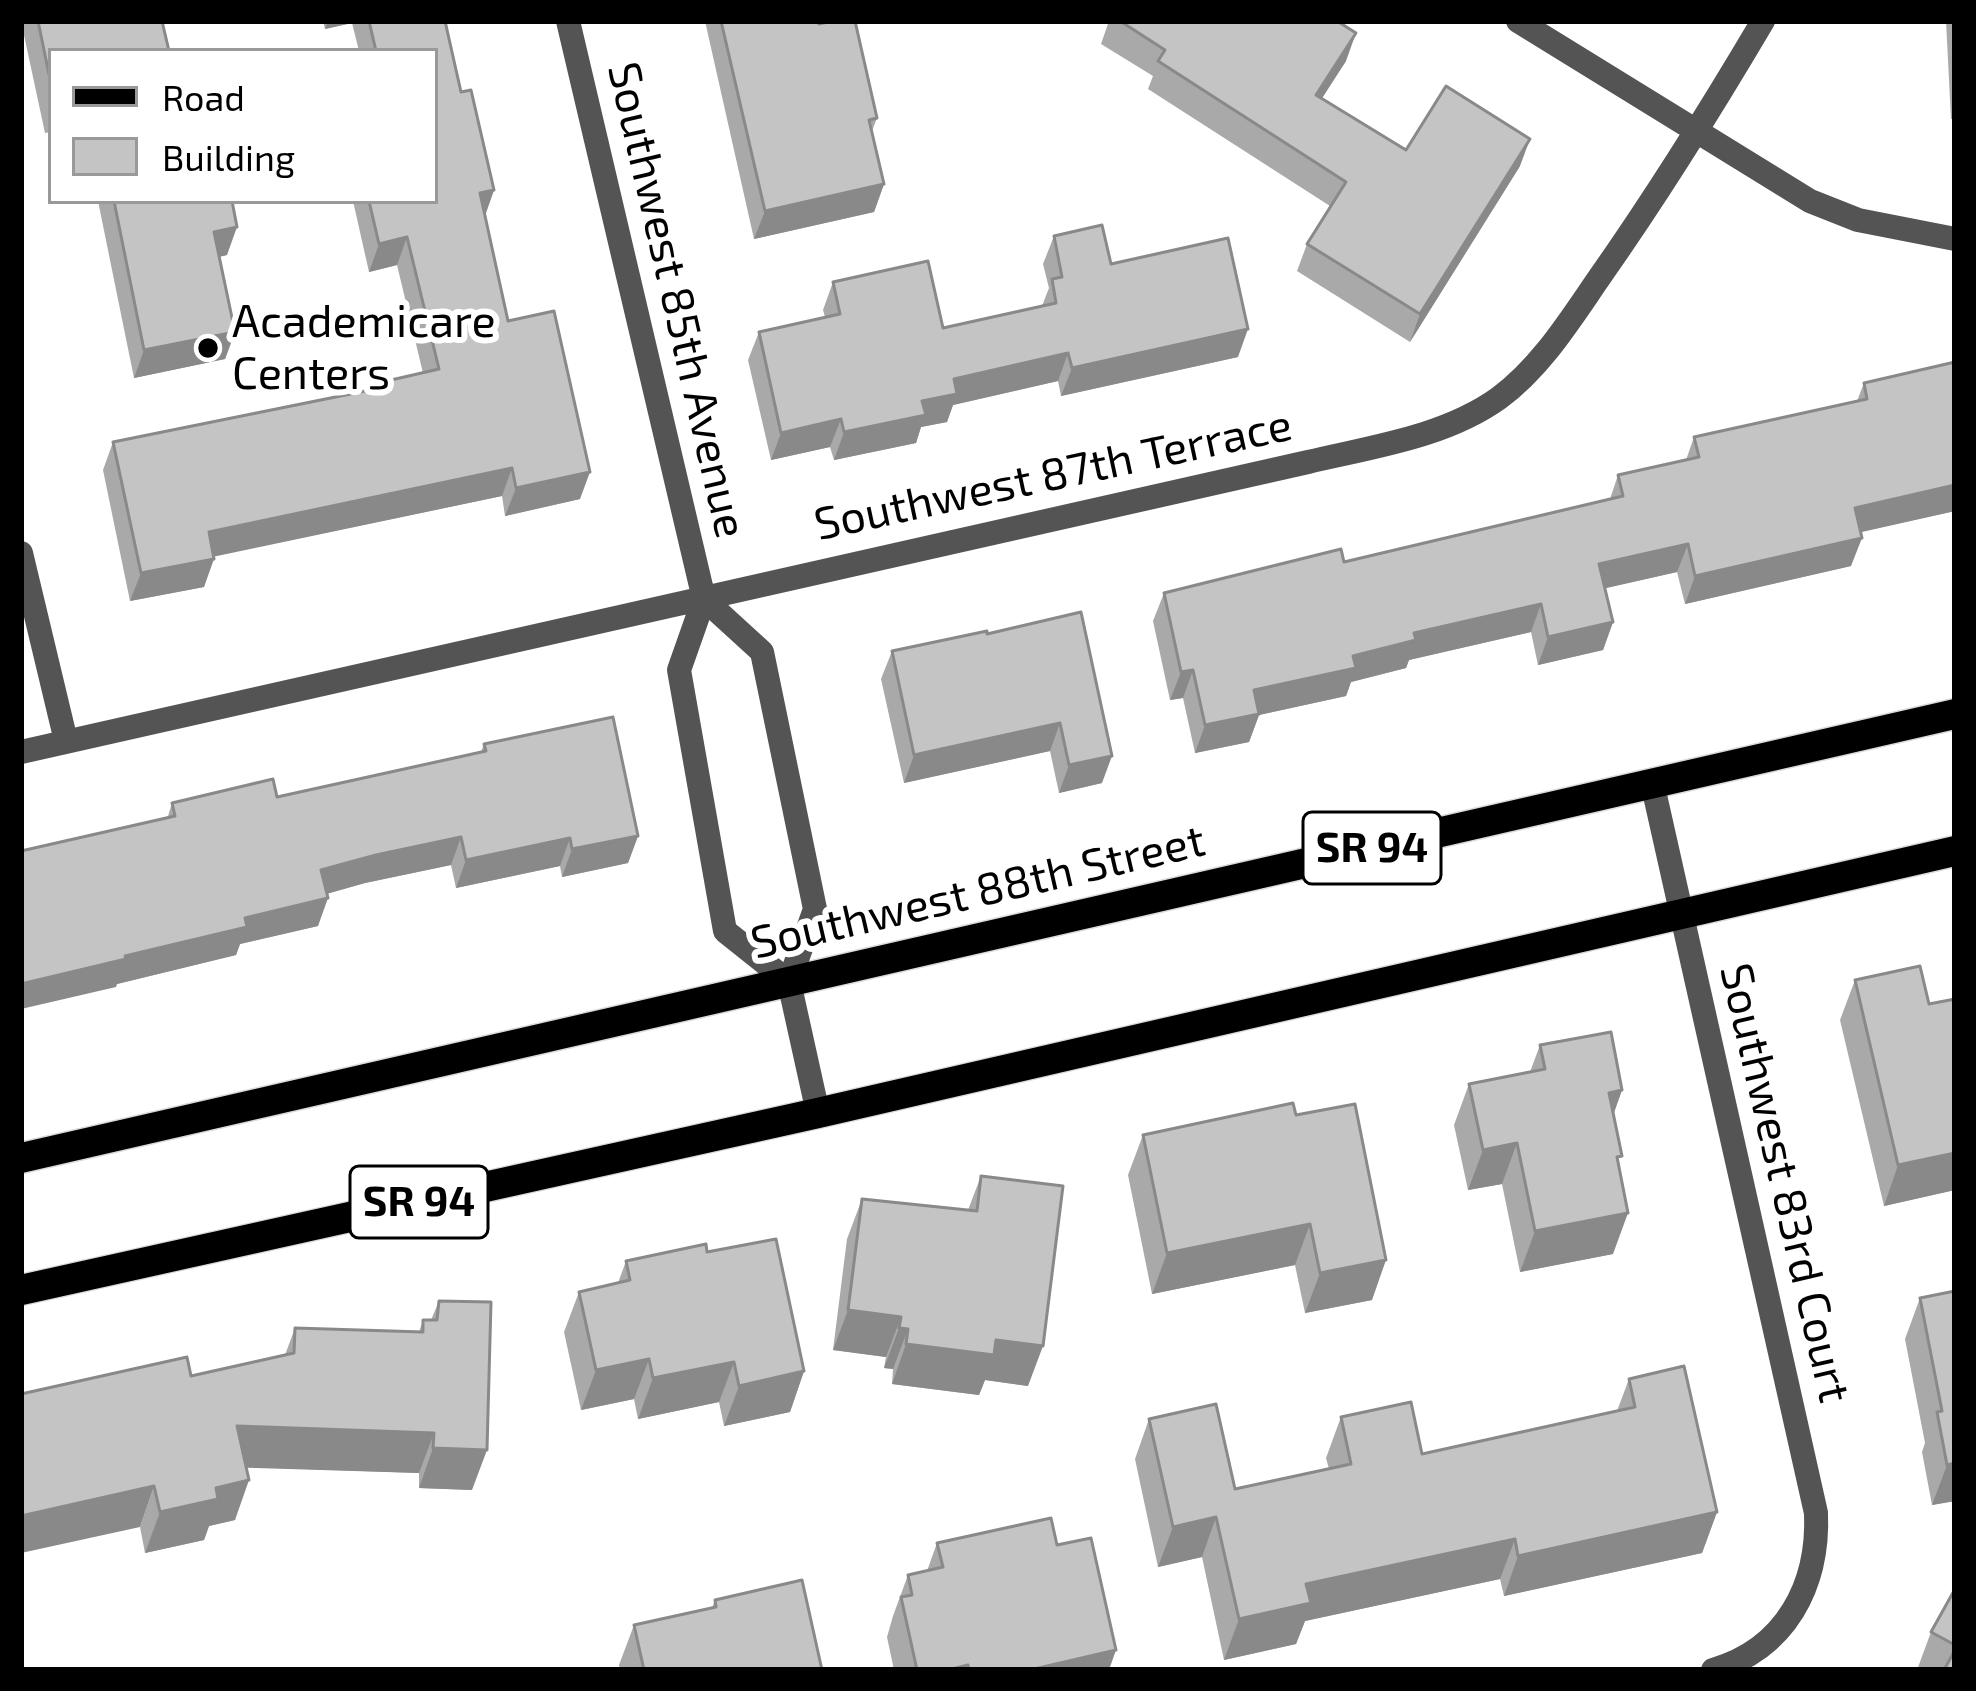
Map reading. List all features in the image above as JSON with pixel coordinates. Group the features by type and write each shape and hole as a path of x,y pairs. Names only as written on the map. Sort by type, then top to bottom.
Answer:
{"main road":[{"name":"Southwest 88th Street","path":"21,1158 1955,714"},
{"name":"SR 94","path":"21,1290 818,1113 1955,850"}],"street":[{"name":"Southwest 85th Avenue","path":"568,21 704,598 679,670 725,932 789,982 815,909 762,652 704,598"},
{"path":"1518,21 1810,201 1904,232 1955,239"},
{"name":"Southwest 87th Terrace","path":"21,752 1415,436 1467,416 1500,397 1552,346 1696,134 1763,21"},
{"path":"21,553 65,741"},
{"name":"Southwest 83rd Court","path":"1652,782 1816,1513 1814,1558 1800,1602 1784,1628 1757,1650 1713,1670"},
{"path":"789,982 818,1113"}],"building":[{"path":"38,21 162,21 168,48 48,48 48,69"},
{"path":"369,21 445,21 461,92 471,90 494,190 480,193 508,321 554,311 590,472 516,488 512,468 209,532 214,559 141,573 113,442 380,388 378,383 439,369 407,237 379,244 370,204 438,204 438,48 375,48"},
{"path":"721,21 855,21 877,118 869,120 884,184 765,211"},
{"path":"1120,21 1337,21 1356,33 1316,95 1406,150 1446,86 1530,139 1420,314 1307,244 1346,182 1158,61 1165,50"},
{"path":"115,204 233,204 237,227 214,232 235,332 144,350"},
{"path":"1102,225 1111,264 1228,238 1248,329 1072,368 1068,353 954,379 957,394 922,401 926,415 844,432 841,419 781,433 759,332 840,314 833,282 928,261 943,328 1056,303 1052,279 1062,277 1054,236"},
{"path":"1955,362 1955,485 1855,508 1862,538 1695,576 1688,544 1599,564 1613,622 1548,637 1541,604 1414,633 1416,640 1353,656 1356,668 1254,690 1259,714 1205,725 1193,670 1181,672 1164,593 1341,549 1344,562 1623,496 1618,475 1699,457 1694,437 1867,399 1864,383"},
{"path":"1081,612 1112,756 1069,765 1060,723 914,755 892,651"},
{"path":"613,717 638,836 572,849 570,838 466,860 461,837 376,855 321,870 328,898 245,918 247,927 21,984 21,851 175,816 172,803 273,779 277,797 486,751 484,744"},
{"path":"1920,966 1929,1004 1955,999 1955,1153 1898,1165 1855,980"},
{"path":"1611,1032 1622,1090 1609,1093 1628,1213 1535,1231 1517,1143 1483,1150 1469,1084 1545,1069 1540,1045"},
{"path":"1293,1103 1296,1115 1355,1104 1386,1260 1320,1273 1310,1224 1167,1253 1143,1135"},
{"path":"981,1176 1063,1186 1043,1346 996,1340 994,1355 906,1344 908,1329 899,1328 901,1317 848,1310 862,1199 977,1211"},
{"path":"776,1239 804,1371 739,1386 734,1362 653,1378 649,1359 596,1370 579,1292 630,1280 626,1261 706,1244 707,1252"},
{"path":"1955,1291 1955,1463 1947,1465 1937,1412 1942,1411 1920,1298"},
{"path":"439,1301 491,1302 487,1450 433,1448 434,1433 237,1426 249,1480 216,1488 218,1499 160,1512 154,1486 21,1516 21,1394 187,1357 191,1376 294,1353 295,1328 423,1332 423,1320 437,1320"},
{"path":"1684,1366 1717,1512 1518,1556 1515,1539 1306,1584 1311,1603 1239,1619 1216,1517 1173,1527 1149,1419 1216,1404 1235,1489 1351,1464 1341,1417 1411,1402 1422,1454 1635,1407 1629,1379"},
{"path":"1051,1518 1057,1545 1091,1538 1116,1650 1030,1670 969,1670 968,1665 917,1670 901,1597 912,1595 908,1575 943,1567 937,1543"},
{"path":"802,1580 822,1670 644,1670 634,1625 716,1607 715,1600"},
{"path":"1955,1589 1955,1645 1931,1632"},
{"path":"1955,1650 1955,1670 1944,1670"}],"place":[{"name":"Academicare Centers","path":"208,348"}]}
